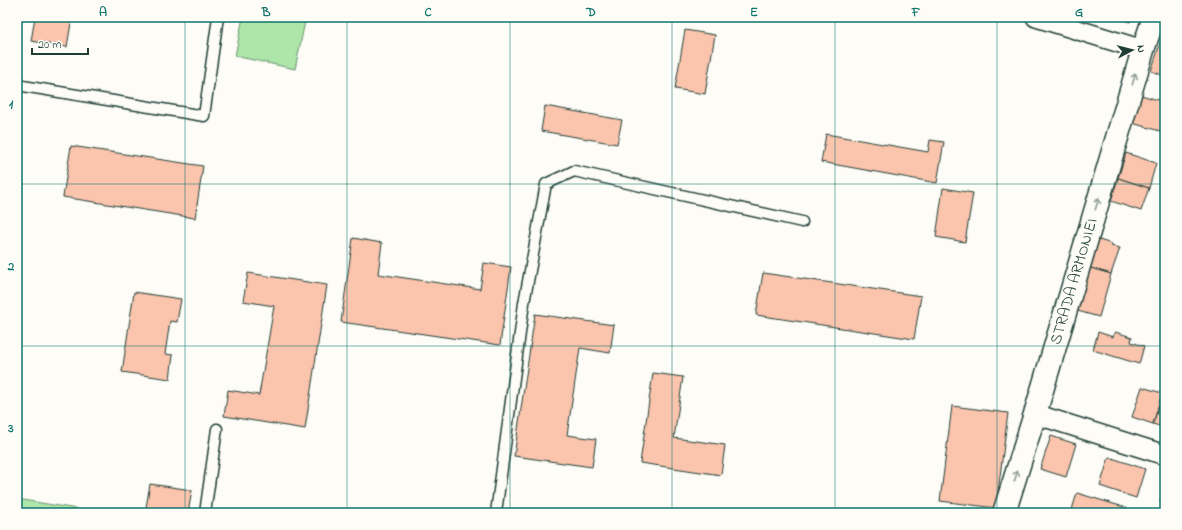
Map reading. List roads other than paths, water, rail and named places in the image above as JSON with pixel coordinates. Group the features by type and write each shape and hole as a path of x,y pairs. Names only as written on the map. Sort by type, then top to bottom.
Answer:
{"street":[{"path":"1036,17 1143,50"},
{"name":"STRADA ARMONIEI","path":"1004,513 1154,17"},
{"path":"1035,414 1165,456"}],"lane":[{"path":"17,85 204,116 218,17"},
{"path":"496,513 524,303 546,184 574,171 802,222"},
{"path":"205,513 216,429"}]}
